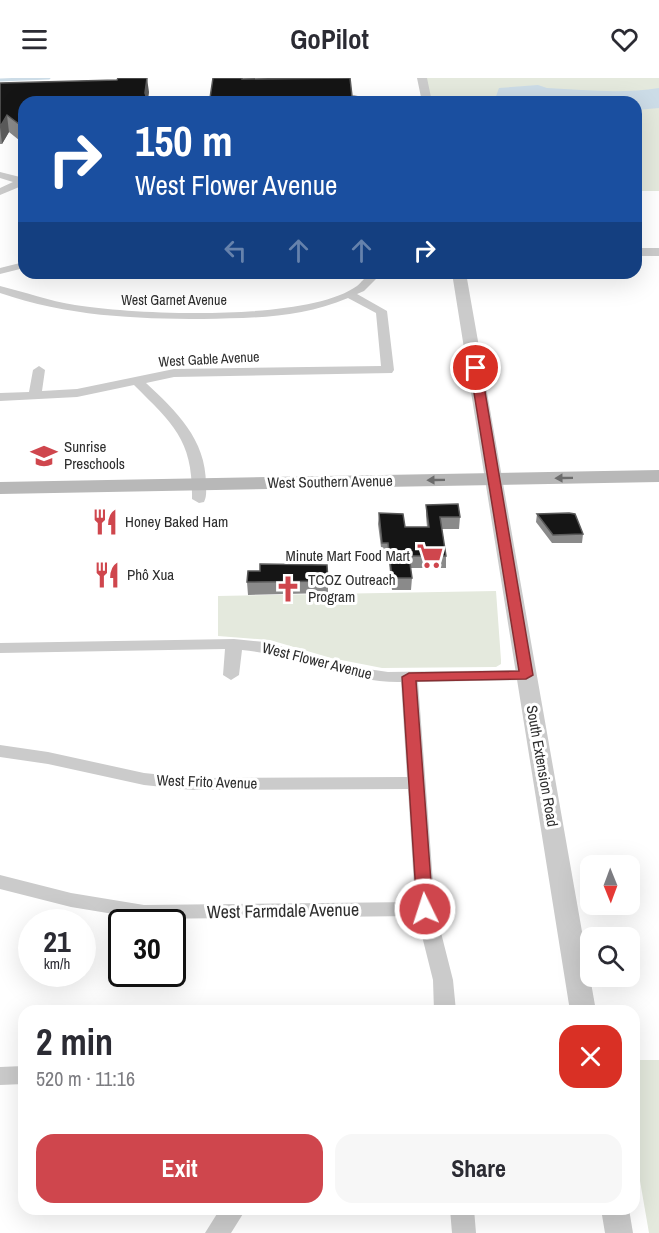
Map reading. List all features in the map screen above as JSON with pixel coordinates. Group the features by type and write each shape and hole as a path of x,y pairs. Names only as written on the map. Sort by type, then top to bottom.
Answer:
{"main road":[{"name":"West Southern Avenue","path":"0,502 200,492 496,486 659,476"},
{"name":"West Southern Avenue","path":"496,486 638,491 659,489"},
{"name":"West Southern Avenue","path":"0,488 200,492"}],"street":[{"path":"422,78 425,96"},
{"path":"0,175 18,180"},
{"path":"0,192 18,184"},
{"path":"642,252 659,252"},
{"path":"0,272 18,267"},
{"name":"West Garnet Avenue","path":"0,289 60,308 143,316 253,315 295,312 330,303 360,289 370,279"},
{"name":"South Extension Road","path":"460,279 582,1005"},
{"name":"West Gable Avenue","path":"0,397 77,393 174,373 388,370 384,321 381,311 348,294"},
{"path":"34,397 39,370"},
{"path":"136,381 181,426 191,440 199,464 200,492"},
{"path":"231,675 234,644"},
{"name":"West Flower Avenue","path":"0,648 234,644 276,650 353,672 388,677 526,675"},
{"path":"409,677 425,909 443,980 445,1005"},
{"name":"West Frito Avenue","path":"0,751 48,758 144,779 192,784 416,783"},
{"name":"West Farmdale Avenue","path":"0,882 89,905 144,912 425,909"},
{"path":"0,1076 18,1075"},
{"path":"217,1233 230,1215"},
{"path":"462,1215 464,1233"},
{"path":"616,1215 619,1233"}],"shaded area":[{"path":"422,78 659,78 659,191 642,191 642,96 425,96"},
{"path":"538,85 547,88 631,91 659,88 659,108 642,109 642,96 496,96 499,88"},
{"path":"496,591 501,664 496,667 382,668 331,658 270,640 218,636 218,596"},
{"path":"640,1060 659,1060 659,1233 649,1233 640,1181"}],"building":[{"path":"118,78 147,78 146,96 18,96 18,123 7,115 0,127 0,83 117,80"},
{"path":"213,78 350,78 352,96 210,96"},
{"path":"458,504 460,517 440,517 446,556 409,556 412,578 392,578 388,543 382,543 379,513 403,514 405,527 429,527 426,505"},
{"path":"537,514 575,514 583,534 553,535"},
{"path":"260,564 327,565 328,581 247,582 248,571 260,571"}],"waterway":[{"path":"0,80 49,78"}],"place":[{"name":"Sunrise Preschools","path":"44,456"},
{"name":"Honey Baked Ham","path":"105,522"},
{"name":"Minute Mart Food Mart","path":"430,556"},
{"name":"Phô Xua","path":"107,575"},
{"name":"TCOZ Outreach Program","path":"288,589"}],"route":[{"path":"425,909 409,677 526,675 476,368"}]}
